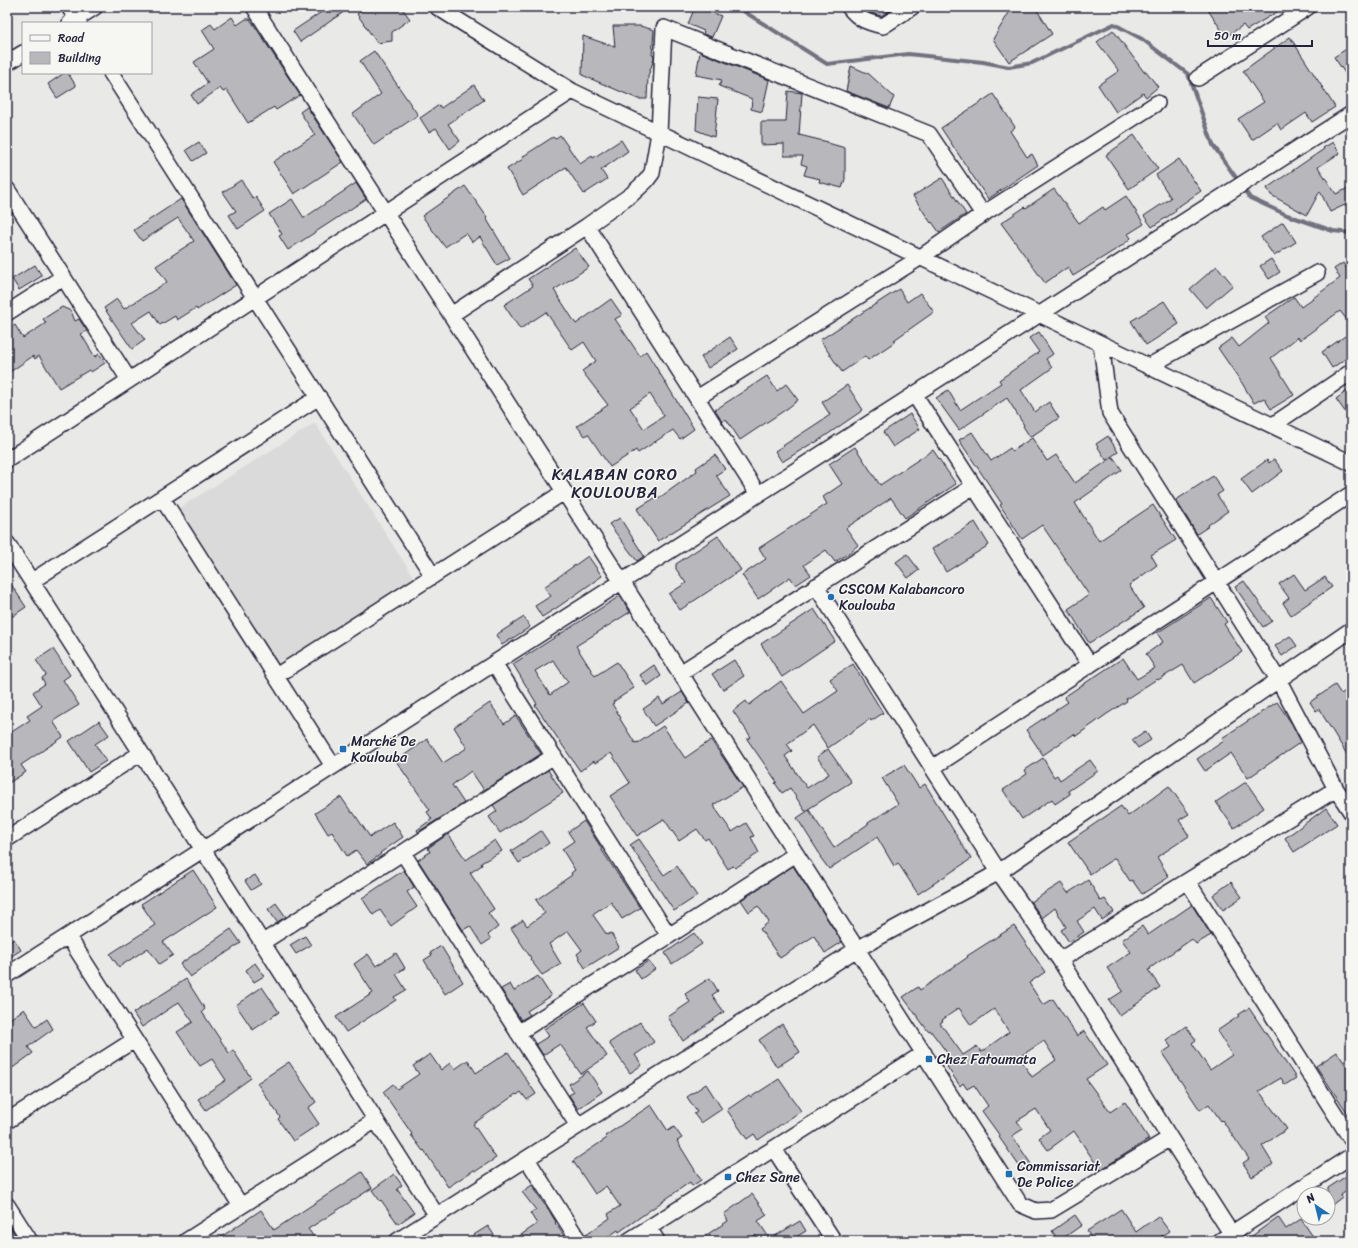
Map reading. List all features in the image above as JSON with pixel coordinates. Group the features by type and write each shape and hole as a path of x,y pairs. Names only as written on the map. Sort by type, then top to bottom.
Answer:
{"street":[{"path":"74,18 95,7"},
{"path":"254,7 1020,1204 1036,1211 1051,1210 1170,1138"},
{"path":"437,7 572,91 1351,463"},
{"path":"849,7 855,14 867,22 883,26 912,7"},
{"path":"1198,78 1308,7"},
{"path":"451,315 587,226 631,194 646,181 652,173 659,133 664,28 929,134 983,214"},
{"path":"7,64 22,54"},
{"path":"112,74 433,576"},
{"path":"7,460 572,91"},
{"path":"696,398 921,258 983,214 1157,103"},
{"path":"7,975 1351,114"},
{"path":"7,189 129,380"},
{"path":"587,226 758,494"},
{"path":"1149,366 1318,273"},
{"path":"7,313 63,277"},
{"path":"1101,344 1110,413 1279,680 1336,789 1351,812"},
{"path":"1273,425 1351,372"},
{"path":"914,394 1090,665"},
{"path":"32,581 319,397"},
{"path":"680,673 974,486"},
{"path":"276,676 564,492"},
{"path":"932,768 1351,494"},
{"path":"162,498 333,766"},
{"path":"7,543 437,1216"},
{"path":"816,586 999,872 1060,960 1170,1138 1229,1239 1351,1156"},
{"path":"397,1241 857,949 999,872 1351,630"},
{"path":"494,663 669,936"},
{"path":"7,839 142,753"},
{"path":"262,942 554,756"},
{"path":"1060,960 1336,789"},
{"path":"403,853 578,1126"},
{"path":"518,1033 796,854"},
{"path":"1188,882 1351,1139"},
{"path":"68,936 240,1206"},
{"path":"7,1121 134,1040"},
{"path":"628,1241 924,1053"},
{"path":"186,1241 376,1120"},
{"path":"774,1149 834,1241"},
{"path":"526,1159 579,1241"},
{"path":"7,1205 30,1241"},
{"path":"649,1228 657,1241"}],"shaded area":[{"path":"315,423 418,584 277,670 176,510"}],"building":[{"path":"329,7 351,7 300,42 293,31"},
{"path":"367,7 401,7 410,19 392,32 392,41 377,43 357,14"},
{"path":"695,7 699,7 721,16 712,37 703,34 704,31 688,24"},
{"path":"861,7 896,7 881,16 868,12"},
{"path":"1017,7 1035,7 1052,34 1009,62 993,39 1010,11"},
{"path":"1206,7 1285,7 1247,30 1243,25 1226,37"},
{"path":"232,17 237,25 246,19 250,19 300,95 276,110 274,107 248,123 227,90 223,92 220,88 197,104 191,95 208,83 194,62 214,49 202,30 211,24 215,29"},
{"path":"613,26 640,26 654,30 652,55 654,56 654,59 648,76 647,99 638,99 582,75 583,36 615,47"},
{"path":"1113,30 1144,72 1146,71 1158,87 1146,97 1143,93 1116,112 1098,85 1119,71 1097,42"},
{"path":"1290,37 1335,107 1312,122 1306,113 1281,130 1277,123 1252,140 1238,119 1264,102 1243,71"},
{"path":"1351,46 1351,82 1334,57"},
{"path":"374,51 418,115 374,145 353,114 381,94 360,61"},
{"path":"700,52 769,80 762,112 751,109 752,99 719,86 722,80 696,75"},
{"path":"851,66 869,74 894,97 889,108 846,91"},
{"path":"63,74 69,74 76,86 57,98 48,84"},
{"path":"474,85 484,100 448,124 460,141 450,149 436,128 429,132 420,118 439,105 441,108"},
{"path":"788,91 802,93 799,135 845,148 845,179 842,188 819,182 820,179 804,175 807,166 801,164 803,156 784,156 784,144 761,145 761,122 786,122"},
{"path":"993,94 1015,127 1010,131 1027,157 1032,154 1038,165 988,199 941,128"},
{"path":"698,97 718,99 714,137 696,130"},
{"path":"307,107 343,162 294,194 273,162 315,135 300,112"},
{"path":"560,135 580,164 592,156 593,158 621,140 628,151 601,170 607,179 584,194 566,167 523,195 507,169 523,159 522,157 553,137 555,139"},
{"path":"1134,135 1158,169 1129,189 1106,155"},
{"path":"199,142 206,153 193,161 186,150"},
{"path":"1333,142 1340,153 1318,167 1336,194 1351,187 1351,202 1330,212 1320,191 1307,215 1271,195 1267,188"},
{"path":"1179,159 1201,191 1175,209 1176,211 1152,227 1144,216 1171,198 1156,175"},
{"path":"942,178 966,214 939,232 932,222 931,223 913,196"},
{"path":"241,180 253,199 256,197 265,211 238,229 229,215 236,211 223,192"},
{"path":"356,183 366,199 288,250 279,236 282,234 269,214 292,199 304,218"},
{"path":"465,186 487,217 486,218 510,258 497,265 480,237 472,242 466,233 445,247 422,216"},
{"path":"1054,189 1079,223 1103,207 1105,210 1126,196 1144,224 1128,234 1131,238 1123,245 1073,276 1068,267 1045,283 1001,223"},
{"path":"181,199 236,285 197,310 196,308 177,320 175,316 160,325 151,311 132,323 145,340 132,349 104,308 117,299 124,309 167,282 156,266 194,241 178,218 142,241 134,230"},
{"path":"1283,222 1296,242 1274,256 1261,237"},
{"path":"575,248 589,267 554,290 576,324 611,299 622,315 615,319 640,356 646,351 694,429 680,439 673,430 638,453 636,450 610,467 588,434 585,436 577,426 608,405 582,371 596,361 584,342 572,350 546,312 520,329 504,305 533,286 528,279","holes":["650,394 664,416 644,429 630,408"]},
{"path":"1271,259 1280,272 1269,279 1260,266"},
{"path":"1343,263 1349,272 1351,270 1351,325 1340,311 1300,340 1298,337 1271,358 1294,395 1271,409 1264,398 1254,403 1218,348 1232,338 1239,347 1269,323 1265,317 1294,297 1301,307 1340,278 1334,269"},
{"path":"35,265 42,276 19,290 12,279"},
{"path":"1217,266 1233,285 1206,308 1190,289"},
{"path":"899,289 907,302 920,293 934,312 868,360 865,356 842,372 820,340"},
{"path":"1164,301 1179,324 1146,345 1131,321"},
{"path":"62,307 71,311 75,321 79,319 87,331 81,334 95,357 99,354 105,363 91,372 89,370 59,388 39,356 35,359 33,356 7,374 7,330 15,325 23,338 46,323 43,319"},
{"path":"1039,332 1053,354 1046,359 1052,368 1021,390 1035,412 1049,402 1059,418 1030,437 1007,398 959,430 936,398 948,390 960,410 1001,383 999,380 1039,352 1029,338"},
{"path":"1351,332 1351,355 1332,368 1322,352"},
{"path":"730,337 738,349 708,368 701,357"},
{"path":"767,376 777,391 786,384 798,400 740,440 726,419 722,422 715,410"},
{"path":"847,385 863,410 815,443 814,442 782,462 775,451 830,415 822,402"},
{"path":"1351,388 1351,420 1336,399"},
{"path":"910,414 920,429 893,447 883,432"},
{"path":"972,432 991,461 1010,448 1012,451 1032,438 1047,461 1056,455 1075,483 1113,457 1122,470 1075,503 1099,541 1153,505 1176,540 1151,555 1157,565 1129,585 1144,608 1089,643 1068,609 1089,595 1042,525 1022,539 1000,505 1002,504 959,440"},
{"path":"1108,436 1118,452 1106,460 1096,444"},
{"path":"855,447 880,485 933,450 956,484 905,518 891,498 846,528 858,545 849,553 835,562 826,550 804,565 811,575 796,585 790,577 758,599 742,575 766,559 759,548 827,504 823,497 842,484 829,464"},
{"path":"715,455 725,469 716,475 730,496 658,541 637,509 658,496 659,498 697,471 696,468"},
{"path":"1274,459 1283,471 1252,494 1241,479 1267,460 1269,463"},
{"path":"1213,476 1223,491 1217,495 1228,511 1197,534 1176,500"},
{"path":"620,518 644,556 637,561 609,524"},
{"path":"975,522 989,545 946,572 932,549"},
{"path":"718,536 741,570 680,610 669,594 686,583 676,569 676,564"},
{"path":"907,554 919,570 908,578 896,562"},
{"path":"588,556 602,576 542,617 535,606 551,596 544,587"},
{"path":"1294,574 1305,590 1325,577 1332,587 1291,615 1283,603 1289,598 1279,584"},
{"path":"7,578 26,607 7,620"},
{"path":"1244,581 1272,621 1263,627 1235,587"},
{"path":"620,596 630,612 576,646 595,676 617,662 634,688 612,704 635,743 638,743 663,726 685,758 711,740 743,787 713,805 732,832 746,823 754,836 751,837 759,853 735,868 733,866 728,869 708,838 705,840 697,829 679,841 664,819 637,836 610,796 630,783 611,753 595,763 594,761 580,771 535,705 537,704 513,664","holes":["553,660 568,682 550,695 535,671"]},
{"path":"1211,598 1227,622 1224,624 1242,652 1194,683 1183,665 1158,680 1157,679 1126,699 1127,701 1076,736 1074,734 1043,755 1026,730 1068,702 1064,697 1123,658 1137,679 1155,668 1146,654 1163,642 1157,633"},
{"path":"814,609 835,641 782,677 761,644"},
{"path":"524,617 530,627 502,645 496,635"},
{"path":"1290,636 1297,646 1282,656 1275,646"},
{"path":"53,649 70,675 63,680 79,705 53,721 63,737 21,765 26,772 7,784 7,735 30,720 27,716 42,706 33,692 45,684 42,678 46,675 36,660"},
{"path":"734,660 744,676 723,690 712,674"},
{"path":"853,664 883,713 871,721 870,719 828,748 813,725 787,744 792,751 785,756 807,788 829,774 817,757 828,749 851,782 805,811 790,788 782,793 775,783 777,782 747,739 751,737 733,711 746,701 749,705 781,681 804,714 838,691 830,679"},
{"path":"654,665 661,676 647,686 640,675"},
{"path":"1335,685 1341,694 1351,687 1351,761 1319,709 1316,711 1310,702"},
{"path":"682,692 689,703 654,726 643,709 659,698 663,704"},
{"path":"1277,702 1292,724 1301,742 1248,778 1231,753 1205,771 1197,759 1224,741 1222,738"},
{"path":"490,703 504,724 516,716 541,754 484,790 471,771 452,785 464,803 418,832 417,830 432,819 427,812 430,810 396,761 427,739 443,763 467,748 454,727"},
{"path":"99,721 109,735 95,744 106,761 89,772 69,741"},
{"path":"1145,731 1151,740 1138,748 1132,740"},
{"path":"1043,758 1054,777 1057,775 1060,780 1090,760 1098,771 1068,791 1070,794 1055,804 1052,799 1022,819 1003,790 1027,774 1025,770"},
{"path":"904,765 919,788 925,784 971,859 918,894 898,863 894,866 877,837 829,869 820,857 821,856 797,818 809,810 834,848 868,823 898,804 882,778"},
{"path":"548,770 563,793 500,833 489,817 497,811 493,805"},
{"path":"1246,782 1264,808 1234,828 1216,802"},
{"path":"1169,786 1189,814 1179,820 1189,836 1157,857 1169,877 1142,894 1132,880 1130,881 1115,858 1090,874 1068,842 1121,806 1128,816"},
{"path":"341,797 370,837 393,822 403,837 367,864 356,850 347,856 332,832 328,834 315,813"},
{"path":"1326,808 1337,824 1294,852 1285,838"},
{"path":"584,821 640,908 622,919 611,902 594,913 593,915 607,935 611,933 619,947 585,968 577,954 582,950 568,931 549,944 561,964 542,975 530,959 531,958 511,928 523,920 527,926 545,913 536,900 572,875 571,873 575,870 562,849 574,841 568,832"},
{"path":"541,831 549,843 519,863 511,851"},
{"path":"448,834 466,860 495,840 502,851 481,863 482,865 470,873 494,909 488,913 498,927 488,935 491,939 482,945 470,926 463,930 418,860 430,852 428,848"},
{"path":"639,839 664,875 677,866 697,896 674,911 630,845"},
{"path":"793,866 842,942 825,953 814,936 780,958 760,929 769,922 758,906 749,912 741,900"},
{"path":"193,870 217,907 163,942 173,955 159,964 148,948 119,967 110,954 155,925 141,904"},
{"path":"404,870 414,887 407,892 417,907 391,926 380,910 373,915 362,898"},
{"path":"255,875 261,884 251,890 245,881"},
{"path":"1088,880 1101,901 1105,899 1114,912 1102,920 1095,909 1077,921 1084,932 1069,942 1061,930 1066,927 1055,908 1042,918 1031,902 1061,883 1068,893"},
{"path":"1231,882 1242,897 1223,910 1213,895"},
{"path":"276,903 286,917 277,922 268,909"},
{"path":"1192,905 1211,935 1196,944 1192,939 1150,968 1151,969 1148,970 1160,987 1120,1016 1109,1000 1123,991 1107,968 1131,952 1122,940 1142,926 1148,935"},
{"path":"1014,926 1045,972 1029,983 1043,1005 1053,999 1077,1036 1084,1031 1107,1065 1086,1079 1110,1112 1125,1102 1149,1139 1100,1170 1074,1131 1048,1150 1039,1138 1050,1130 1036,1109 1017,1121 1023,1129 1012,1136 1031,1164 1022,1170 982,1111 988,1106 974,1085 967,1089 963,1083 960,1086 947,1067 954,1062 930,1030 928,1031 903,997 918,987 920,990 968,957 967,956","holes":["959,1008 971,1025 994,1009 1009,1032 981,1052 977,1046 963,1055 940,1023","1044,1041 1056,1060 1032,1077 1019,1057"]},
{"path":"231,929 241,943 190,977 180,964"},
{"path":"694,933 702,944 672,964 665,953"},
{"path":"305,936 311,945 296,954 290,945"},
{"path":"14,939 21,950 7,959 7,944"},
{"path":"441,946 463,982 445,994 424,960 432,955 430,953"},
{"path":"396,953 405,968 396,974 406,990 394,997 396,1000 346,1032 336,1017 373,993 354,964 368,954 376,966"},
{"path":"648,961 655,969 641,979 635,970"},
{"path":"255,963 264,976 254,982 246,970"},
{"path":"538,976 551,996 527,1011 530,1015 521,1020 501,989 510,984 514,991"},
{"path":"710,978 718,991 712,995 724,1012 683,1041 668,1017 690,1002 685,994"},
{"path":"186,979 205,1009 202,1012 229,1053 233,1050 251,1078 206,1110 198,1099 226,1080 212,1059 200,1066 177,1032 193,1022 179,1002 142,1027 133,1013"},
{"path":"262,987 279,1012 253,1030 236,1005"},
{"path":"584,1003 596,1021 587,1027 607,1056 581,1074 560,1044 543,1055 536,1044 549,1036 544,1029"},
{"path":"1249,1008 1296,1078 1285,1085 1281,1078 1259,1091 1287,1129 1262,1146 1273,1164 1252,1177 1243,1163 1249,1159 1222,1120 1221,1121 1209,1104 1200,1110 1162,1053 1171,1047 1166,1040 1186,1026 1196,1040 1192,1043 1210,1070 1232,1055 1217,1031"},
{"path":"24,1009 36,1027 47,1019 53,1029 28,1047 33,1053 7,1072 7,1021"},
{"path":"640,1022 654,1042 635,1055 642,1065 630,1073 609,1043"},
{"path":"782,1024 800,1052 777,1067 759,1040"},
{"path":"508,1052 536,1094 527,1100 521,1092 517,1095 516,1094 473,1124 496,1158 448,1187 383,1092 393,1084 397,1089 419,1074 413,1066 430,1054 441,1070 450,1063 455,1069 468,1060 476,1073"},
{"path":"1337,1052 1351,1073 1351,1118 1316,1066"},
{"path":"289,1062 316,1102 308,1108 319,1124 293,1141 278,1119 280,1117 257,1083"},
{"path":"588,1071 602,1092 578,1109 569,1095 574,1092 569,1084"},
{"path":"779,1079 801,1111 758,1140 754,1134 747,1139 727,1110 749,1095 751,1097"},
{"path":"706,1084 722,1109 701,1123 694,1114 697,1112 687,1097"},
{"path":"651,1105 668,1131 674,1127 682,1138 677,1141 701,1180 692,1186 690,1182 619,1232 618,1230 602,1241 588,1241 586,1235 610,1218 608,1214 620,1206 606,1186 595,1194 573,1161 607,1138 605,1136"},
{"path":"362,1172 372,1188 308,1229 317,1241 215,1241 261,1210 274,1230"},
{"path":"1351,1173 1351,1188 1341,1195 1342,1197 1336,1202 1336,1186 1331,1186"},
{"path":"394,1174 402,1185 397,1189 414,1213 398,1224 372,1190"},
{"path":"532,1185 556,1222 555,1223 568,1241 512,1241 537,1224 530,1213 536,1210 522,1192"},
{"path":"752,1194 767,1215 758,1221 770,1239 800,1221 806,1231 789,1241 759,1241 755,1235 747,1241 697,1241 728,1221 724,1214"},
{"path":"1121,1209 1136,1232 1158,1216 1169,1231 1154,1241 1093,1241 1087,1231"},
{"path":"1075,1215 1082,1225 1059,1241 1052,1231"},
{"path":"1278,1217 1286,1229 1296,1222 1296,1226 1306,1226 1316,1241 1245,1241"},
{"path":"7,1222 19,1241 7,1241"},
{"path":"488,1226 498,1241 464,1241"}],"waterway":[{"path":"737,7 827,64 908,54 983,62 1009,67 1032,63 1114,24 1142,39 1188,74 1213,145 1239,182"},
{"path":"1243,188 1250,198 1287,215 1333,231 1351,233"}],"place":[{"name":"CSCOM Kalabancoro Koulouba","path":"831,597"},
{"name":"Marché De Koulouba","path":"343,749"},
{"name":"Chez Fatoumata","path":"929,1059"},
{"name":"Commissariat De Police","path":"1009,1174"},
{"name":"Chez Sane","path":"728,1177"}],"district":[{"name":"KALABAN CORO KOULOUBA","path":"615,483"}]}
